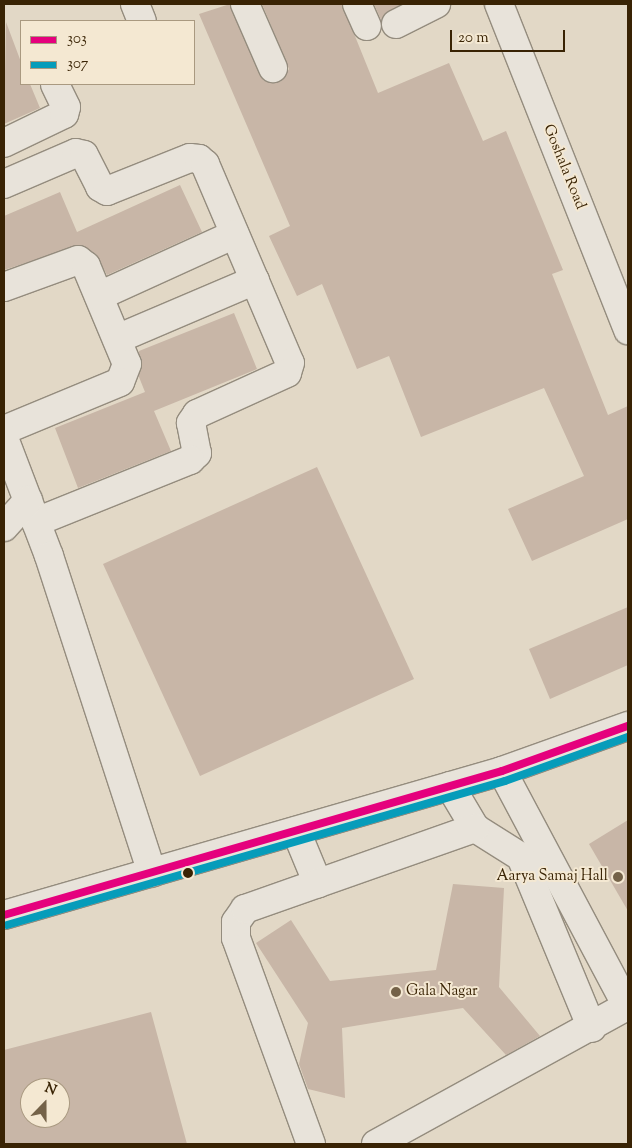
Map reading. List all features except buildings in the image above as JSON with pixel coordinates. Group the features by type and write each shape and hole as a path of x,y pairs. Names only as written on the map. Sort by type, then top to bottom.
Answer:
{"street":[{"path":"135,4 142,20"},
{"path":"245,4 274,68"},
{"path":"396,24 436,4"},
{"name":"Goshala Road","path":"499,4 628,330"},
{"path":"4,143 64,114 66,107 55,85"},
{"path":"4,184 76,153 84,155 100,187 107,191 190,158 198,159 235,234 290,363 287,373 197,414 191,422 197,453 190,460 32,511 4,527"},
{"path":"99,296 235,234"},
{"path":"4,287 78,260 86,266 127,364 120,382 4,430"},
{"path":"117,339 255,280"},
{"path":"4,438 32,511 152,873"},
{"path":"4,914 502,771 628,726"},
{"path":"376,1144 628,1007 502,771"},
{"path":"450,786 475,828 521,857 592,1028"},
{"path":"311,1144 236,938 236,922 245,909 475,828"},
{"path":"296,831 318,884"}],"transit line":[{"name":"303","path":"4,915 502,771 628,726"},
{"name":"307","path":"7,925 505,781 628,737"}],"place":[{"name":"Aarya Samaj Hall","path":"618,877"},
{"name":"Gala Nagar","path":"396,992"}]}
